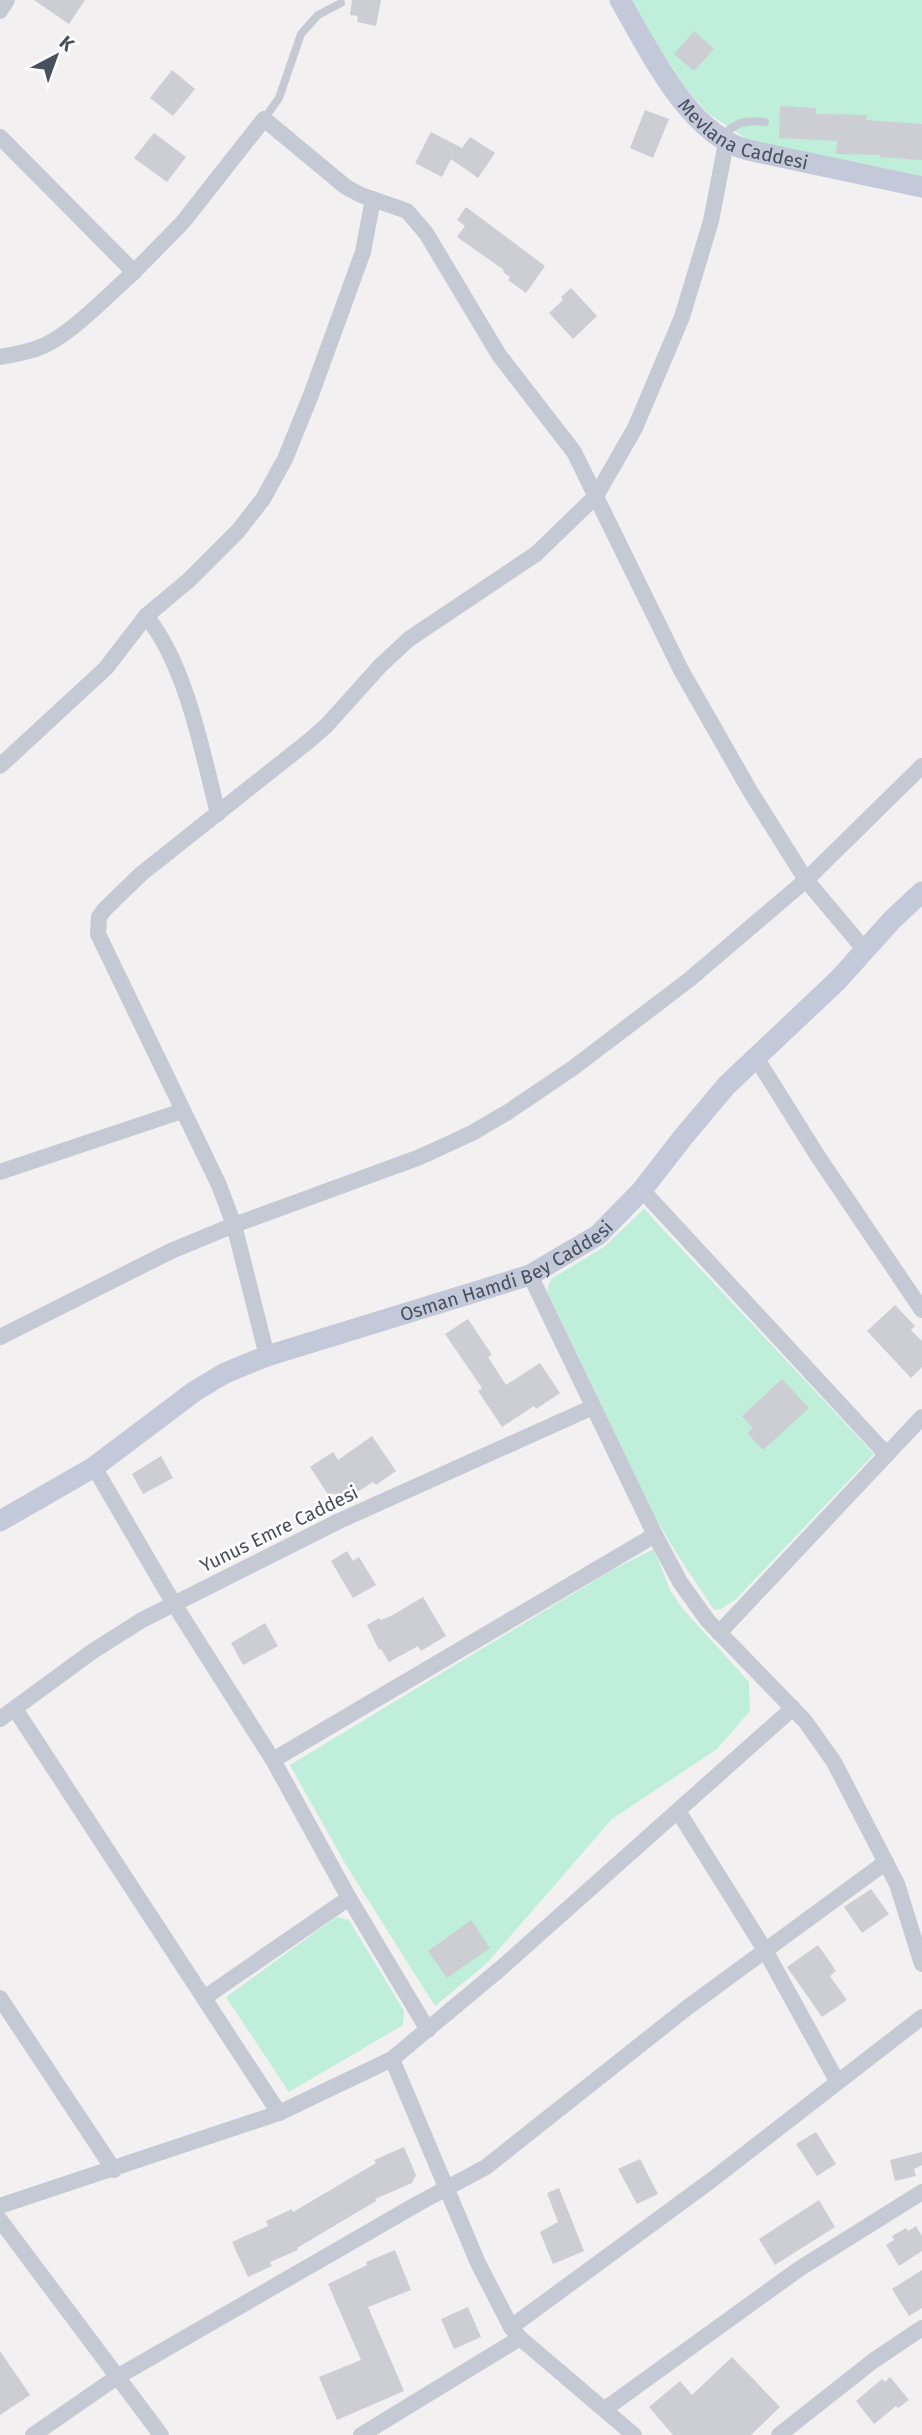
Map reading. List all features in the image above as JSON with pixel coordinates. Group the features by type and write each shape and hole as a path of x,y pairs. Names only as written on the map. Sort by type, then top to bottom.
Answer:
{"street":[{"path":"0,12 7,0"},
{"name":"Mevlana Caddesi","path":"620,0 675,90 723,141 748,150 922,187"},
{"path":"0,357 46,345 134,272 183,222 264,119 346,187 407,211 418,221 438,251 499,355 574,452 681,670 750,791 806,880 865,950"},
{"path":"0,138 134,272"},
{"path":"267,1356 234,1226 219,1185 137,1012 101,943 97,926 104,909 141,874 327,725 394,652 429,625 536,554 596,496 635,428 682,317 710,221 723,141"},
{"path":"0,766 106,668 146,616 190,580 238,531 263,499 285,459 363,252 373,199"},
{"path":"146,616 163,640 184,692 218,814"},
{"path":"0,1337 171,1251 420,1157 472,1133 508,1112 638,1020 806,880 922,766"},
{"name":"Osman Hamdi Bey Caddesi","path":"0,1521 94,1467 211,1381 267,1356 530,1275 598,1236 642,1190 727,1085 827,990 922,892"},
{"path":"755,1056 819,1158 922,1310"},
{"path":"0,1172 182,1111"},
{"path":"642,1190 887,1455"},
{"path":"530,1275 654,1535 692,1602 793,1708 823,1745 886,1862 906,1910 922,1964"},
{"name":"Yunus Emre Caddesi","path":"0,1719 120,1633 174,1604 339,1521 593,1407"},
{"path":"719,1633 922,1417"},
{"path":"94,1467 174,1604 273,1760 349,1898 428,2030"},
{"path":"273,1760 654,1535"},
{"path":"0,2206 279,2113 392,2059 500,1969 793,1708"},
{"path":"15,1709 279,2113"},
{"path":"678,1811 765,1950 837,2081"},
{"path":"33,2435 117,2377 486,2167 688,2007 886,1862"},
{"path":"204,1998 349,1898"},
{"path":"0,1998 114,2170"},
{"path":"361,2435 516,2332 922,2017"},
{"path":"392,2059 478,2263 516,2332 634,2435"},
{"path":"604,2409 799,2269 922,2192"},
{"path":"0,2220 161,2435"},
{"path":"779,2435 873,2361 922,2328"}],"lane":[{"path":"264,119 279,99 301,34 318,15 341,4"},
{"path":"723,141 738,123 751,120 765,122"}],"green space":[{"path":"632,0 922,0 922,179 751,142 709,114 686,89"},
{"path":"644,1209 874,1454 737,1598 721,1609 714,1610 654,1515 547,1291 551,1279 604,1247"},
{"path":"654,1549 670,1590 682,1608 749,1682 750,1711 717,1749 612,1819 486,1964 435,2006 346,1865 290,1765 612,1570"},
{"path":"336,1917 349,1920 404,2011 403,2025 289,2092 226,1997"}],"building":[{"path":"34,0 85,0 69,24"},
{"path":"352,0 381,0 376,26 357,22 358,16 350,15"},
{"path":"694,31 714,49 694,71 674,54"},
{"path":"172,70 195,89 173,116 150,98"},
{"path":"780,106 816,108 816,114 867,115 866,120 922,124 922,160 836,154 837,141 779,138"},
{"path":"645,110 669,119 653,158 630,148"},
{"path":"431,132 462,148 470,137 495,153 478,178 451,159 442,177 415,163"},
{"path":"154,133 186,157 167,182 134,158"},
{"path":"466,207 545,266 526,293 508,280 510,277 504,270 457,237 465,226 457,220"},
{"path":"571,288 597,316 573,339 549,313"},
{"path":"895,1305 915,1326 911,1330 922,1341 922,1367 911,1378 867,1331"},
{"path":"468,1319 492,1355 488,1357 506,1385 540,1363 560,1393 502,1427 478,1391 482,1388 445,1334"},
{"path":"782,1379 809,1408 763,1450 747,1433 753,1428 742,1416"},
{"path":"372,1436 396,1471 376,1485 373,1482 340,1503 334,1493 329,1496 310,1467 333,1452 338,1460"},
{"path":"161,1456 173,1478 143,1494 132,1474"},
{"path":"347,1551 353,1561 359,1557 376,1585 353,1598 331,1561"},
{"path":"423,1597 446,1636 421,1651 418,1646 389,1662 381,1649 379,1650 367,1625 379,1618 381,1620 393,1615"},
{"path":"265,1623 278,1646 243,1665 231,1643"},
{"path":"871,1889 889,1914 862,1933 844,1907"},
{"path":"471,1920 490,1948 447,1978 428,1951"},
{"path":"818,1945 836,1971 830,1976 847,2000 822,2017 787,1967"},
{"path":"816,2132 836,2164 817,2176 796,2144"},
{"path":"404,2147 416,2175 412,2183 375,2199 376,2201 297,2248 298,2250 270,2262 272,2266 248,2277 232,2242 268,2226 266,2221 292,2209 293,2212 376,2163 374,2160"},
{"path":"922,2152 922,2165 914,2169 916,2176 895,2181 890,2160"},
{"path":"640,2159 658,2194 637,2204 618,2169"},
{"path":"559,2188 584,2251 553,2264 540,2232 558,2222 547,2193"},
{"path":"819,2200 835,2227 775,2265 759,2239"},
{"path":"916,2226 922,2236 922,2251 899,2266 886,2245 894,2240 892,2236"},
{"path":"395,2250 411,2290 368,2307 404,2391 337,2420 319,2377 361,2360 328,2284 367,2265 366,2262"},
{"path":"922,2270 922,2308 909,2316 892,2289"},
{"path":"468,2307 481,2337 454,2349 441,2319"},
{"path":"0,2351 30,2395 0,2415"},
{"path":"732,2357 780,2407 751,2435 673,2435 649,2407 680,2381 692,2395"},
{"path":"890,2377 909,2400 898,2408 896,2406 874,2424 856,2401 882,2379 885,2382"}]}
